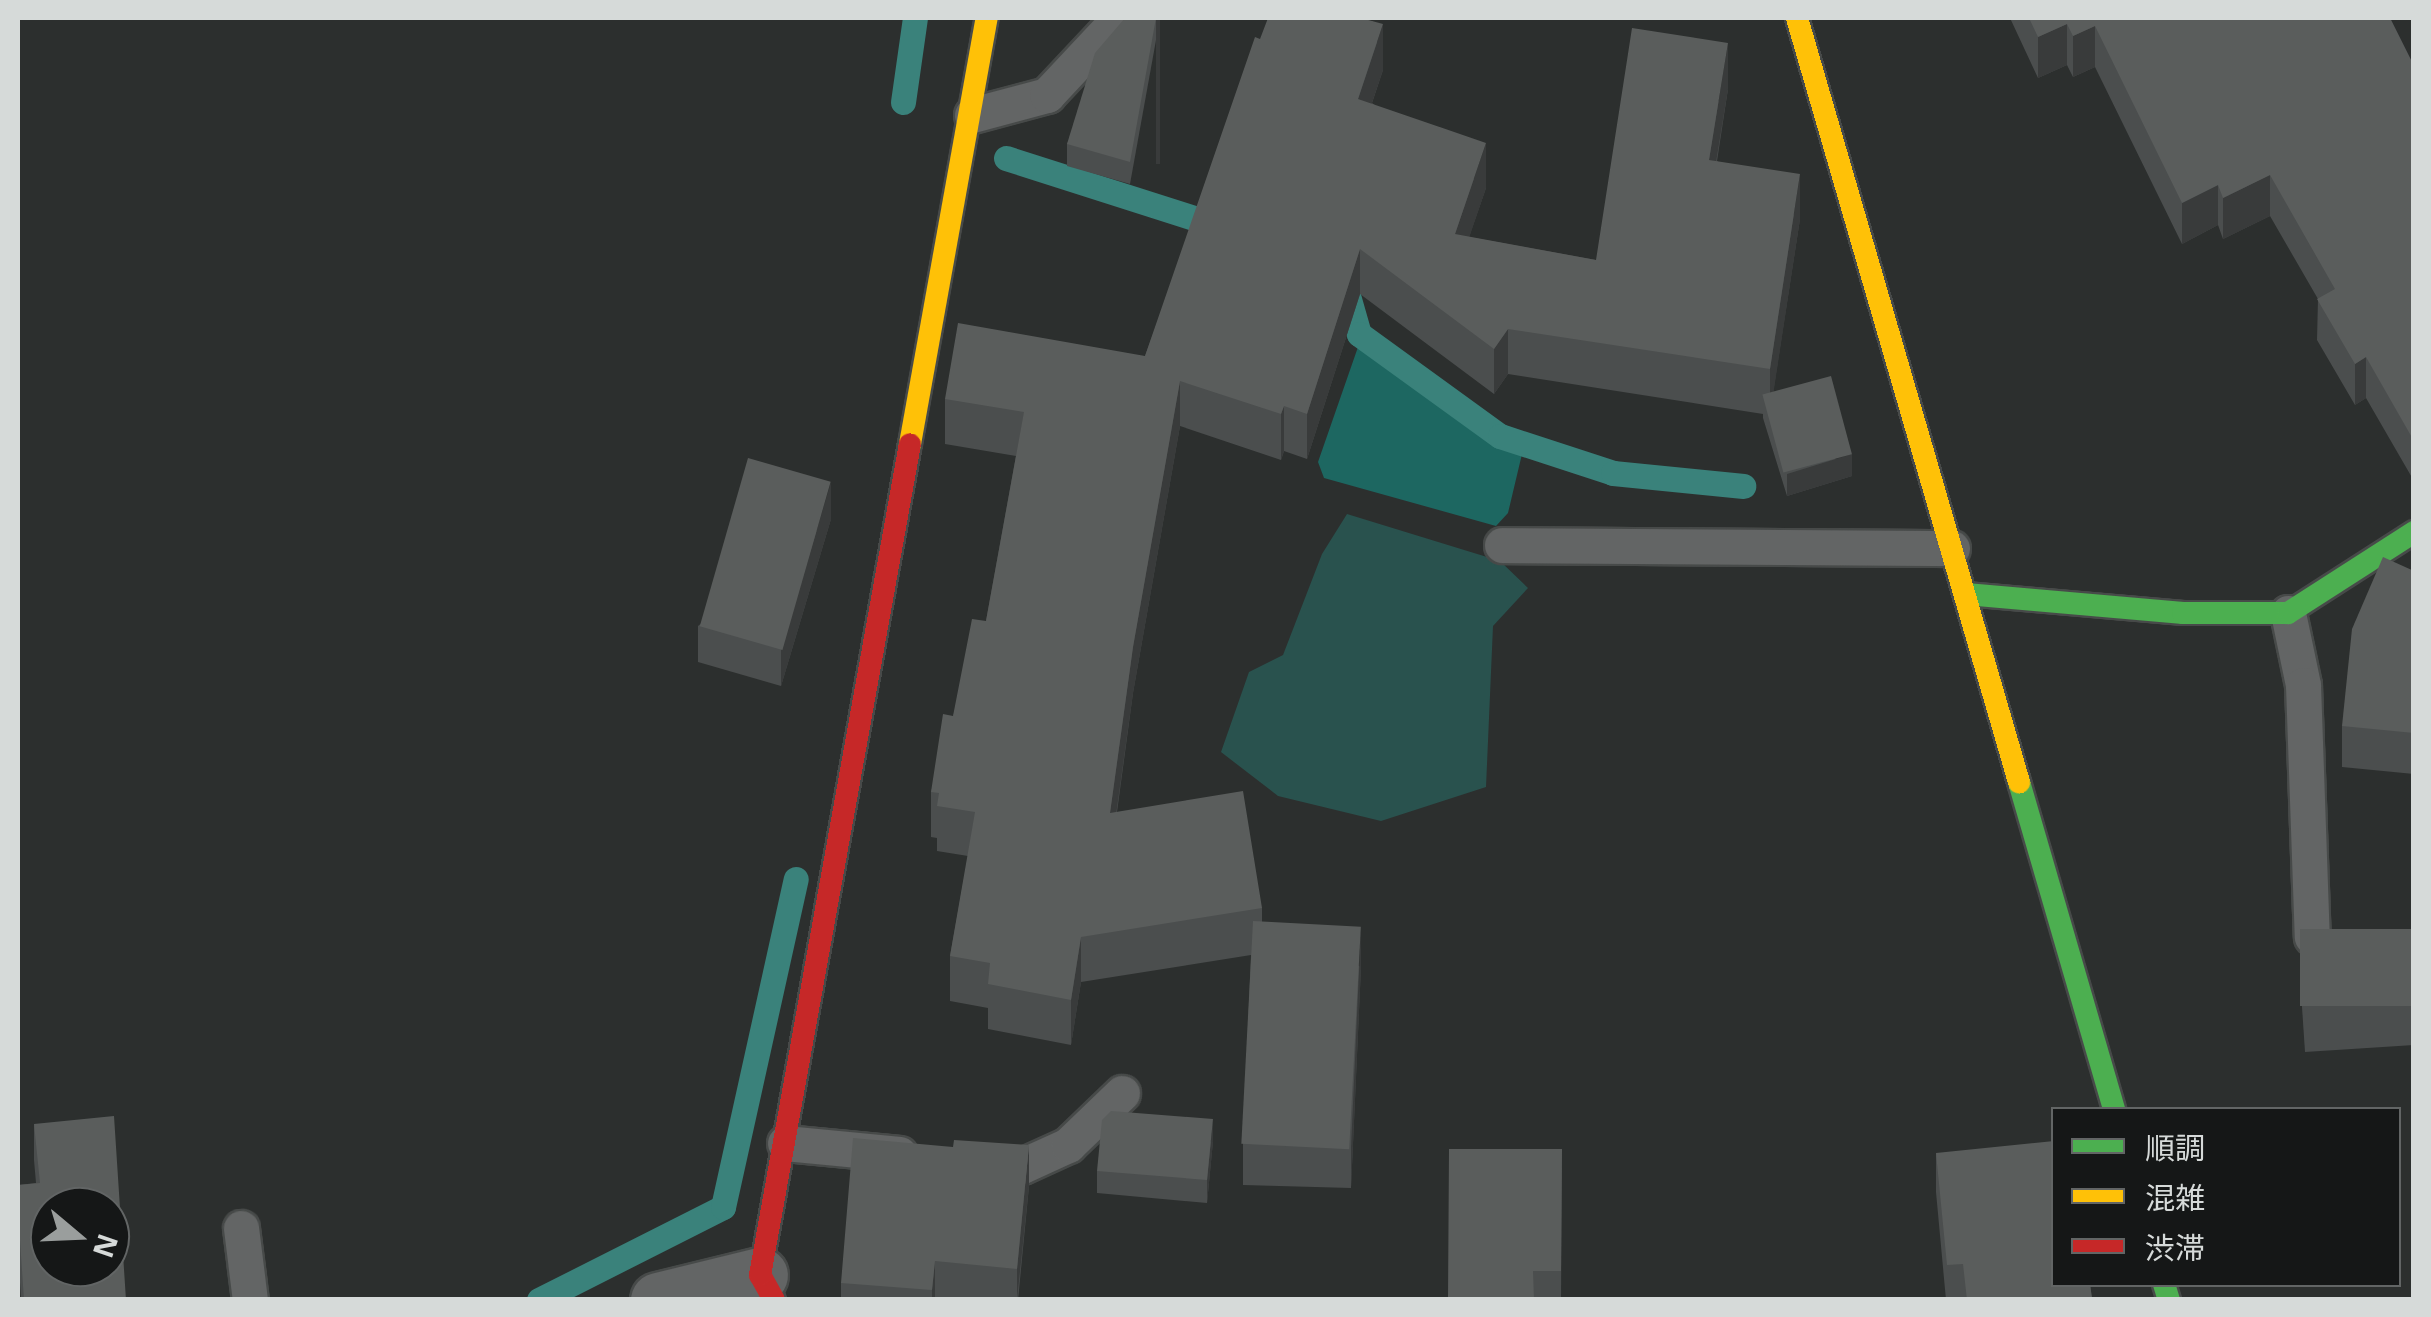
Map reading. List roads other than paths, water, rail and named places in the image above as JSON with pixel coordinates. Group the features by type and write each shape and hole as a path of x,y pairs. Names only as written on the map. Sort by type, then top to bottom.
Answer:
{"street":[{"path":"658,1300 767,1287 785,1143 987,18"},
{"path":"1797,18 2113,1107"},
{"path":"1966,594 2183,612 2288,613 2414,532"}],"lane":[{"path":"972,115 1047,96 1119,18"},
{"path":"1502,545 1952,548"},
{"path":"2288,613 2303,686 2312,937"},
{"path":"785,1143 1022,1166 1068,1145 1122,1093"},
{"path":"241,1228 250,1300"}],"waterway":[{"path":"903,102 915,18"},
{"path":"1006,158 1226,228"},
{"path":"1345,285 1359,334 1500,436 1613,473 1743,486"},
{"path":"539,1300 723,1207 796,879"}]}
